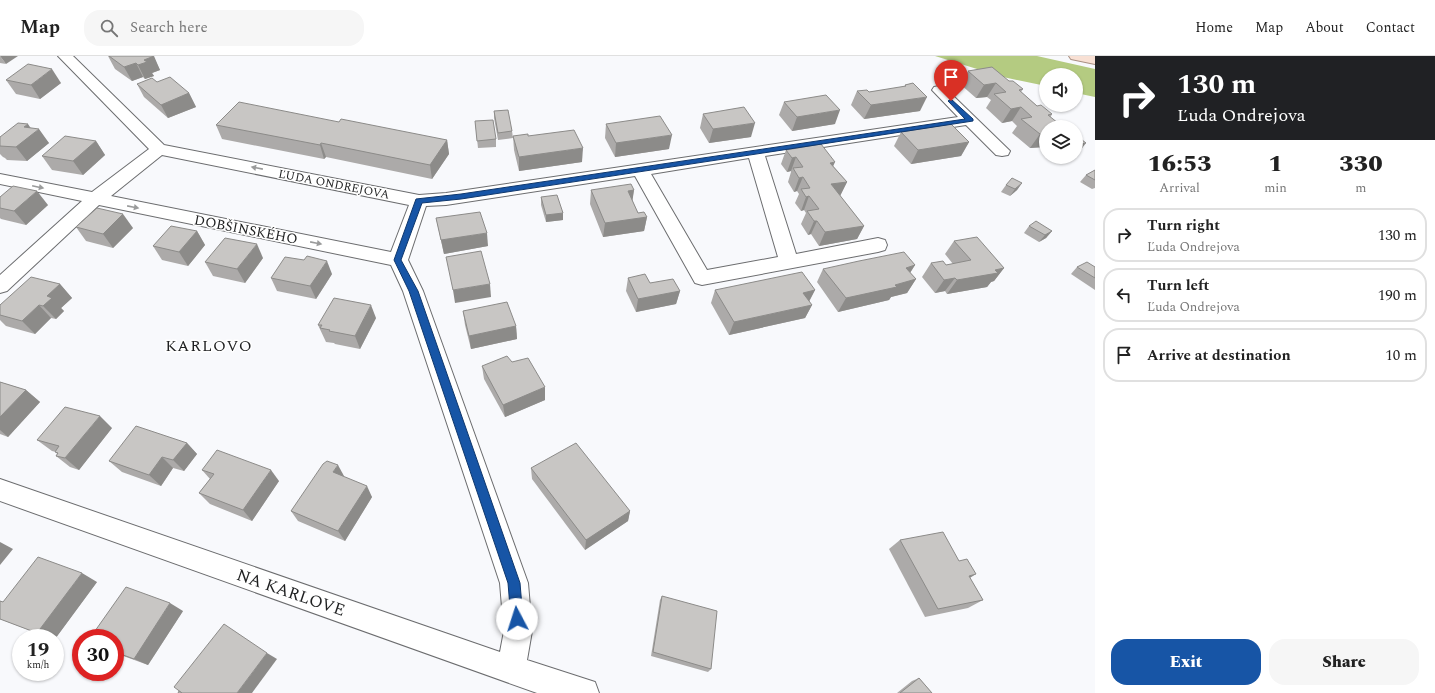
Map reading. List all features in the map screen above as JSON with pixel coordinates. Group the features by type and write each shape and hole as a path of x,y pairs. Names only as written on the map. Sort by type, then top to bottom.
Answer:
{"main road":[{"path":"1076,56 1095,60"}],"street":[{"path":"0,286 95,199 159,149 66,56"},
{"path":"939,90 1002,151"},
{"name":"ĽUDA ONDREJOVA","path":"159,149 419,201 446,199 970,120"},
{"path":"756,153 789,262"},
{"path":"640,170 702,278 878,245"},
{"name":"DOBŠINSKÉHO","path":"0,179 398,260"},
{"path":"419,201 398,260 414,291 514,583 518,631 511,670"},
{"name":"NA KARLOVE","path":"0,490 511,670 584,693"}],"green space":[{"path":"935,56 1037,56 1095,69 1095,97 1083,94 1083,68 1039,68 1039,85 1003,77"}],"building":[{"path":"109,56 154,56 144,60 147,62 138,65 136,63 124,67"},
{"path":"28,64 52,69 31,85 6,80"},
{"path":"992,67 1009,81 1013,81 1023,89 1019,90 1037,106 1039,106 1039,112 1050,112 1052,114 1048,115 1054,120 1039,120 1039,133 1021,119 1032,117 1021,107 1011,109 994,94 1006,92 996,83 984,85 968,71"},
{"path":"170,77 189,93 161,105 137,84 152,78 157,82"},
{"path":"913,83 927,97 871,105 857,91 867,90 869,92 906,86 905,85"},
{"path":"826,95 840,110 797,117 784,102"},
{"path":"239,102 339,122 341,119 447,140 430,165 321,143 320,145 216,125"},
{"path":"744,107 755,123 713,129 703,114"},
{"path":"508,110 512,131 498,133 494,111"},
{"path":"660,116 672,135 616,143 606,124"},
{"path":"493,120 496,139 477,141 475,121"},
{"path":"18,123 28,124 24,127 39,129 16,147 0,146 0,137"},
{"path":"951,124 969,142 918,150 901,132"},
{"path":"574,130 583,148 519,157 513,136 528,134 528,136"},
{"path":"65,136 96,141 73,161 42,156"},
{"path":"821,144 835,162 830,163 847,182 831,184 864,226 825,232 807,211 819,209 809,196 806,197 801,189 810,188 803,177 799,178 793,168 803,167 796,157 792,158 786,150"},
{"path":"1095,170 1095,180 1086,175"},
{"path":"1012,178 1022,183 1015,189 1006,185"},
{"path":"631,184 634,190 628,191 638,213 644,212 647,217 605,223 591,190"},
{"path":"13,186 37,191 14,211 0,208 0,197"},
{"path":"557,195 563,213 546,215 541,197"},
{"path":"97,208 123,214 103,234 76,227"},
{"path":"480,212 487,233 441,240 436,218"},
{"path":"1036,221 1052,231 1045,235 1029,226"},
{"path":"171,226 197,231 179,252 153,246"},
{"path":"977,237 1004,268 995,270 998,273 957,280 955,278 944,280 931,263 943,261 946,265 971,260 954,241"},
{"path":"225,238 257,244 237,269 205,262"},
{"path":"481,251 490,284 453,290 446,257"},
{"path":"904,252 915,265 906,268 916,279 895,285 897,287 846,298 823,269 859,261"},
{"path":"307,256 327,261 310,286 271,278 285,257 304,260"},
{"path":"1087,262 1095,267 1095,278 1077,267"},
{"path":"802,272 815,290 803,293 812,305 734,322 715,290"},
{"path":"645,274 650,283 673,279 680,291 638,299 628,278"},
{"path":"31,277 60,284 47,296 52,298 43,306 39,305 22,321 0,315 0,305"},
{"path":"334,298 371,305 355,336 329,331 330,330 320,328 322,325 318,325"},
{"path":"507,302 516,326 469,336 463,311"},
{"path":"507,356 512,362 528,358 545,387 503,405 482,366"},
{"path":"0,382 26,390 0,417"},
{"path":"65,407 100,416 65,458 56,456 58,453 55,452 59,446 37,440"},
{"path":"136,426 187,443 173,460 162,457 149,475 109,461"},
{"path":"576,443 630,511 586,540 531,468"},
{"path":"217,450 271,470 243,510 199,493 214,474 202,470"},
{"path":"327,461 338,465 333,472 367,486 338,531 291,511 323,464"},
{"path":"943,532 959,561 967,559 976,574 969,576 983,600 938,609 900,540"},
{"path":"38,557 82,573 40,629 26,629 0,619 0,601 3,602"},
{"path":"126,587 170,603 134,659 124,655 124,629 96,629"},
{"path":"662,596 717,611 711,669 653,652"},
{"path":"224,624 267,653 237,693 182,693 174,687"},
{"path":"919,678 932,693 900,693"}],"district":[{"name":"KARLOVO","path":"209,345"}],"route":[{"path":"517,619 514,583 414,291 398,260 419,201 461,197 970,120 951,101"}]}
